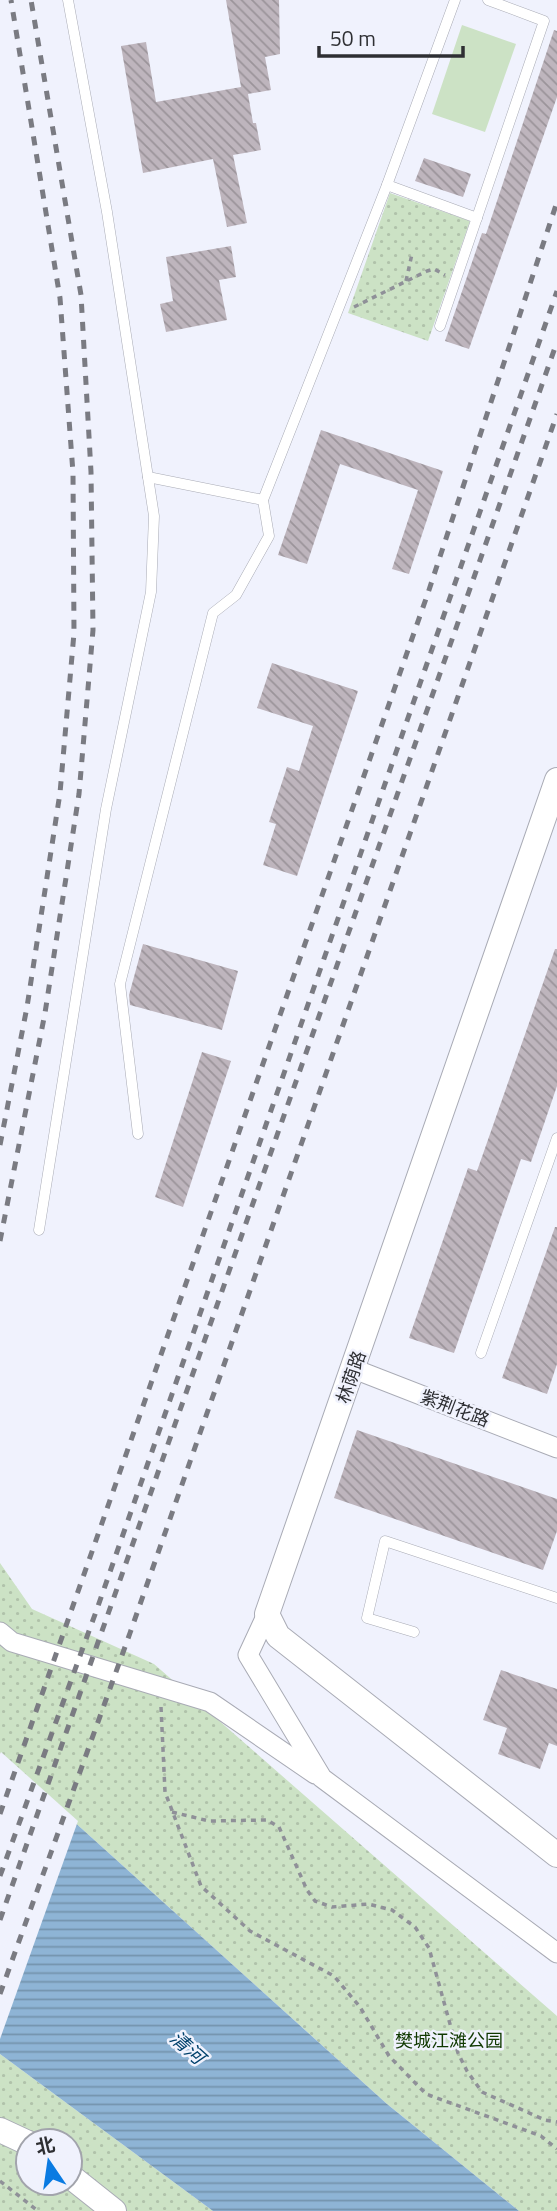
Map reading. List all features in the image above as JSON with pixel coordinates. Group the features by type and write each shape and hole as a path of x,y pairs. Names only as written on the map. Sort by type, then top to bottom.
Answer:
{"street":[{"name":"林荫路","path":"267,1614 557,780"},
{"name":"紫荆花路","path":"354,1369 557,1448"},
{"path":"267,1614 248,1655 322,1778"},
{"path":"267,1614 278,1636 557,1855"},
{"path":"0,1632 12,1642 210,1702 322,1778 557,1953"},
{"path":"84,2187 114,2211"}],"lane":[{"path":"39,1230 106,809 151,593 153,516 107,212 68,0"},
{"path":"138,1134 120,984 213,612 236,596 269,537 263,500 387,185 455,0"},
{"path":"440,326 544,21 488,0"},
{"path":"387,185 477,218"},
{"path":"148,477 263,500"},
{"path":"481,1353 557,1138"},
{"path":"545,1171 557,1176"},
{"path":"414,1632 367,1618 386,1541 557,1598"}],"path":[{"path":"406,281 412,254"},
{"path":"336,315 434,269 456,281"},
{"path":"160,1687 164,1792 201,1886 250,1931 334,1976 360,2007 389,2056 426,2094 541,2136 557,2149"},
{"path":"172,1812 209,1821 267,1820 279,1827 307,1890 315,1901 332,1907 368,1904 391,1910 415,1927 429,1948 458,2053 474,2082 482,2092 545,2120 557,2122"},
{"path":"0,2180 38,2211"}],"green space":[{"path":"462,25 516,44 485,132 432,114"},
{"path":"390,193 470,221 428,341 348,313"},
{"name":"樊城江滩公园","path":"0,1563 32,1609 154,1664 557,2016 557,2211 519,2211 387,2104 0,1755"},
{"path":"0,2054 213,2211 0,2211"}],"water":[{"name":"清河","path":"0,1755 387,2104 519,2211 213,2211 0,2054"}],"pier":[{"path":"1,1752 78,1821 0,2039 0,1754"}],"building":[{"path":"226,0 279,0 280,54 265,57 271,90 248,94 261,150 233,155 247,223 227,227 213,159 143,173 121,46 146,42 156,102 241,87"},
{"path":"554,30 557,31 557,97 469,349 445,341 482,233 486,234"},
{"path":"424,158 471,174 463,197 415,181"},
{"path":"231,246 236,277 219,280 227,320 166,332 160,304 173,301 166,257"},
{"path":"321,430 443,471 409,574 392,569 418,490 340,464 307,564 278,555"},
{"path":"272,663 358,691 297,876 263,865 276,824 269,822 287,767 299,771 313,726 257,708"},
{"path":"143,944 238,971 222,1030 130,1005 129,995"},
{"path":"555,949 557,1086 531,1162 521,1159 454,1353 409,1338 468,1168 477,1171"},
{"path":"202,1052 231,1061 183,1207 155,1197"},
{"path":"555,1227 557,1364 547,1394 502,1378"},
{"path":"357,1430 557,1499 557,1531 543,1570 334,1498"},
{"path":"501,1670 557,1689 557,1746 549,1743 540,1769 498,1754 507,1728 483,1720"}],"railway":[{"path":"0,1145 27,1007 60,793 74,633 73,473 60,298 11,0"},
{"path":"0,1241 45,1013 79,794 93,630 91,472 81,295 31,0"},
{"path":"0,1814 428,593 557,202"},
{"path":"0,1876 97,1609 557,291"},
{"path":"0,1920 557,342"},
{"path":"0,1994 130,1633 557,414"}]}
